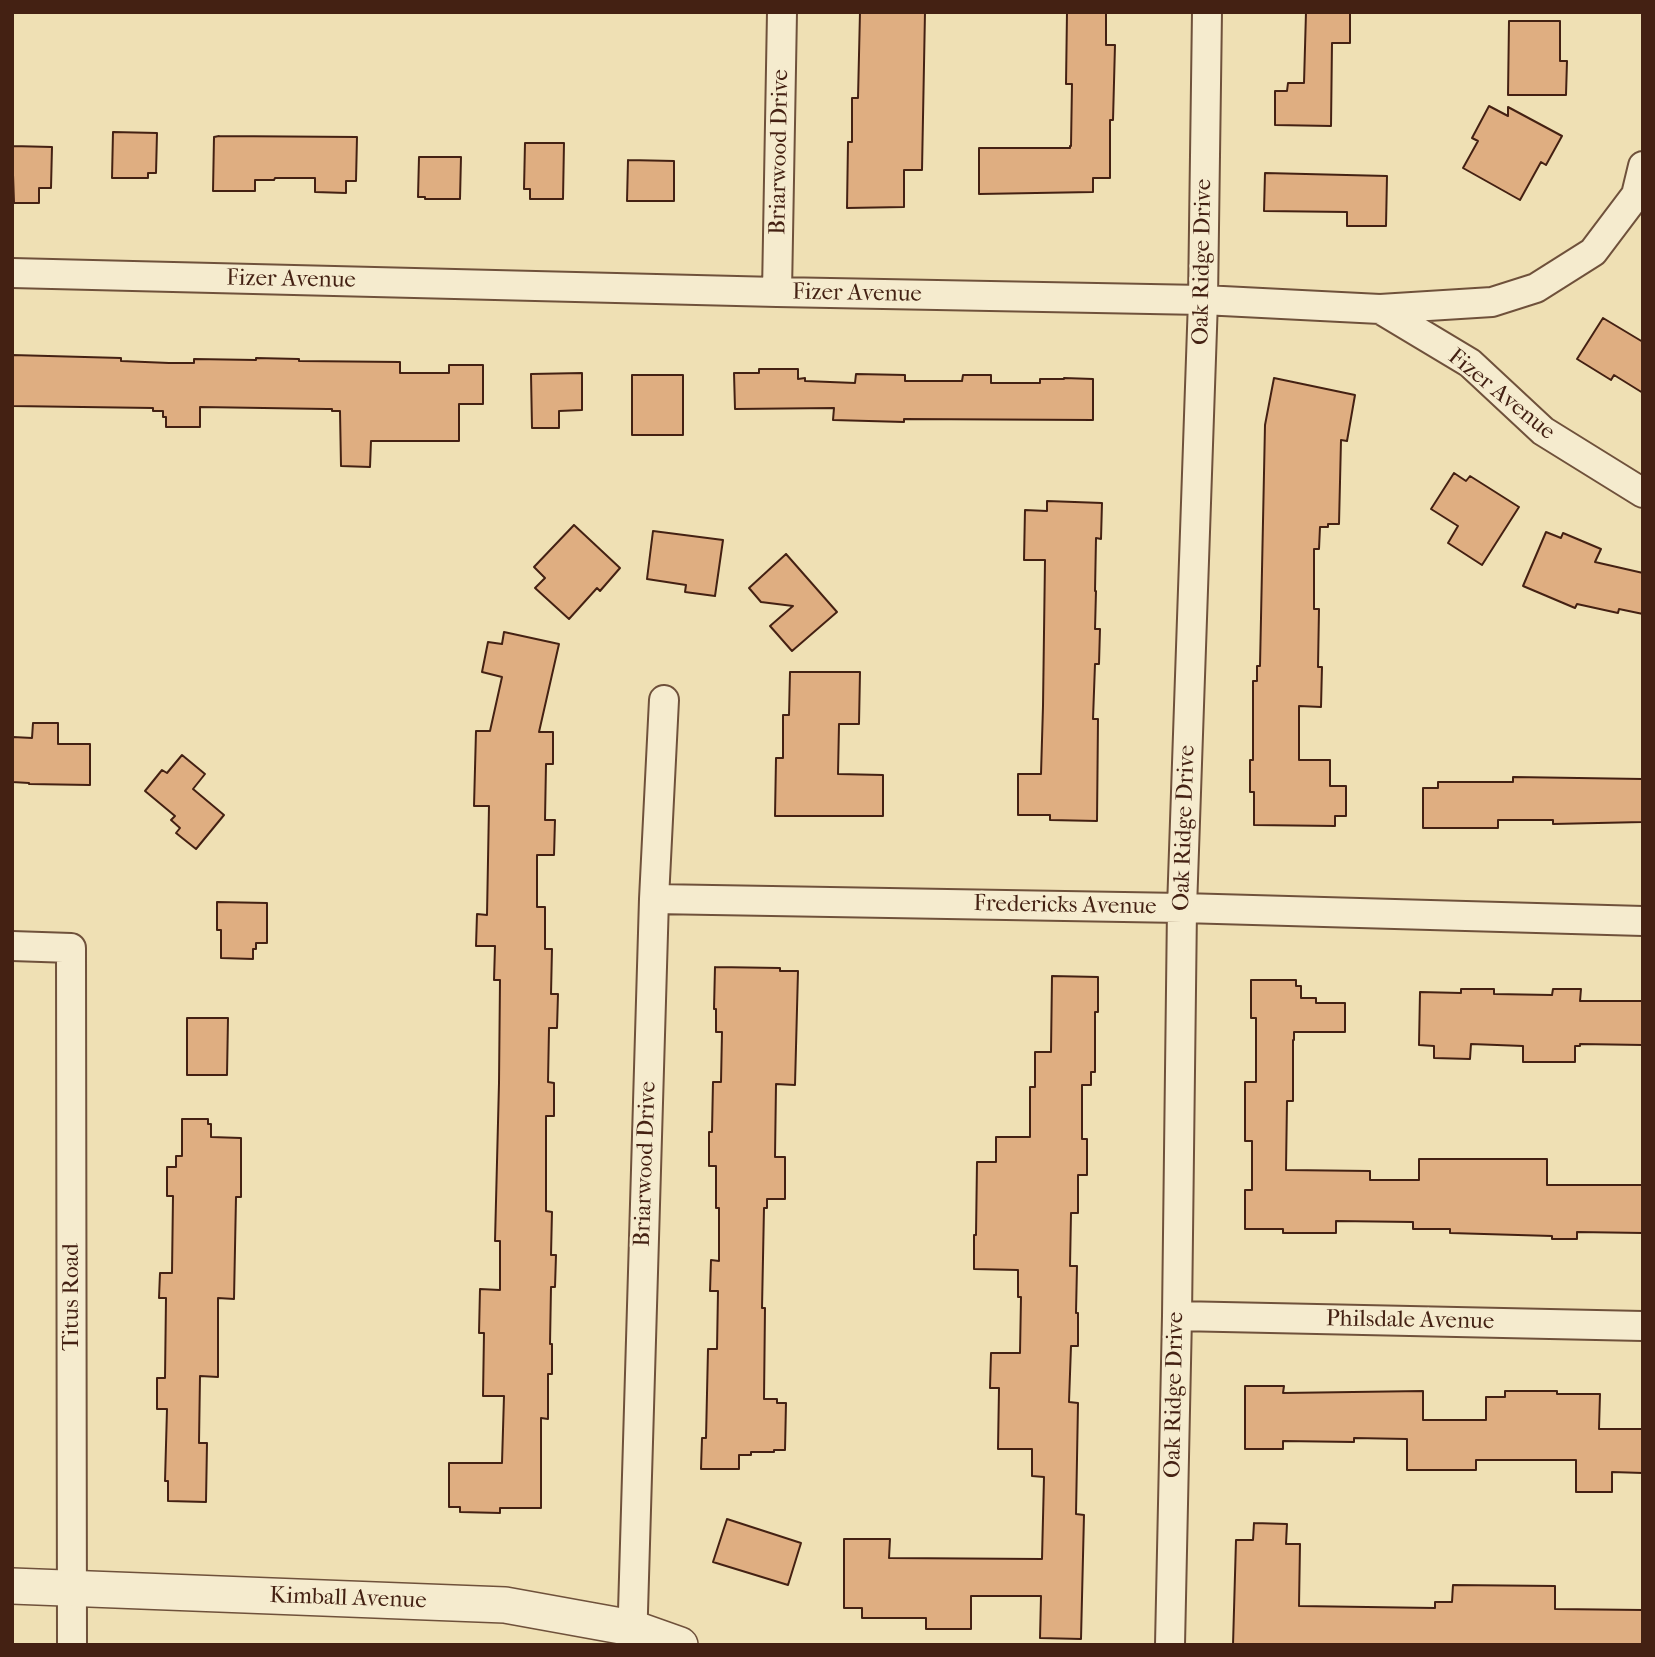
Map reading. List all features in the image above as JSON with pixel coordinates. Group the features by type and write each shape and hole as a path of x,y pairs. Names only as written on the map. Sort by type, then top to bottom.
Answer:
{"street":[{"name":"Briarwood Drive","path":"778,292 782,12"},
{"name":"Oak Ridge Drive","path":"1170,1645 1182,908 1203,300 1207,12"},
{"path":"1380,309 1492,302 1536,288 1593,252 1636,195 1643,166"},
{"name":"Fizer Avenue","path":"12,273 1203,300 1380,309 1470,363 1543,431 1643,493"},
{"name":"Briarwood Drive","path":"632,1637 654,899 664,700"},
{"name":"Fredericks Avenue","path":"654,899 1182,908 1643,921"},
{"name":"Titus Road","path":"12,946 71,948 72,1645"},
{"name":"Philsdale Avenue","path":"1177,1315 1643,1326"},
{"name":"Kimball Avenue","path":"12,1586 505,1605 632,1637 680,1645"}],"building":[{"path":"860,12 925,12 922,170 904,170 904,207 847,208 852,98 858,98"},
{"path":"1067,12 1106,12 1106,45 1115,45 1113,120 1110,120 1110,178 1093,178 1093,192 979,194 979,148 1071,146 1072,84 1066,84"},
{"path":"1306,12 1350,12 1350,43 1332,43 1331,126 1275,125 1275,91 1287,91 1288,83 1304,83"},
{"path":"1509,21 1560,21 1560,61 1567,61 1566,95 1508,95"},
{"path":"1489,106 1508,116 1508,107 1562,136 1546,165 1541,162 1520,200 1463,168 1478,141 1472,138"},
{"path":"113,132 157,133 156,173 148,173 148,178 112,178"},
{"path":"214,137 357,137 356,181 346,181 346,193 315,192 315,178 255,180 255,191 213,191"},
{"path":"525,143 564,143 563,199 530,199 530,189 524,189"},
{"path":"12,146 52,147 51,188 39,188 39,203 14,203"},
{"path":"419,157 461,157 460,199 418,197"},
{"path":"628,160 674,161 674,201 627,201"},
{"path":"1265,173 1387,176 1386,226 1347,226 1347,212 1264,211"},
{"path":"1603,318 1643,342 1643,393 1614,375 1611,380 1577,359"},
{"path":"12,355 121,358 121,361 169,363 194,363 194,359 256,358 400,362 400,373 449,373 449,365 483,365 483,404 459,404 459,441 371,441 370,467 341,466 340,411 200,407 200,427 166,427 163,411 153,411 153,408 12,406"},
{"path":"759,369 798,369 798,379 805,378 805,381 855,383 856,374 905,375 905,381 962,381 963,375 991,375 991,383 1040,383 1040,379 1064,378 1093,379 1093,420 833,420 834,408 735,409 734,373 759,373"},
{"path":"582,373 582,410 559,411 559,428 532,428 531,374"},
{"path":"632,375 683,375 683,435 632,435"},
{"path":"1274,378 1355,395 1347,441 1341,440 1339,524 1320,527 1319,549 1314,549 1314,609 1319,609 1318,667 1322,667 1321,707 1299,706 1299,760 1330,760 1330,786 1346,786 1346,816 1335,816 1335,826 1254,825 1254,792 1250,792 1250,760 1253,760 1253,681 1257,681 1257,666 1260,666 1265,425"},
{"path":"1454,473 1466,481 1470,476 1519,507 1482,565 1448,543 1458,526 1431,509"},
{"path":"1047,501 1102,503 1101,539 1096,538 1095,591 1095,629 1100,629 1099,664 1095,664 1093,719 1098,719 1097,821 1050,820 1050,815 1018,815 1018,774 1041,774 1043,706 1045,560 1024,560 1025,510 1047,511"},
{"path":"574,525 620,568 600,591 597,588 569,619 535,588 545,578 534,567"},
{"path":"653,531 723,540 715,596 685,592 686,585 647,579"},
{"path":"1546,532 1561,538 1563,533 1601,549 1595,562 1643,573 1643,614 1619,609 1618,613 1577,604 1575,608 1523,586"},
{"path":"786,554 837,612 792,651 770,626 793,606 761,602 749,588"},
{"path":"504,632 559,644 539,732 553,732 553,764 546,764 545,820 555,820 554,855 537,855 537,907 545,907 545,949 552,949 551,994 558,994 557,1028 549,1028 548,1082 554,1083 554,1116 546,1116 546,1211 552,1212 551,1255 556,1255 555,1287 551,1287 552,1374 548,1374 548,1419 541,1418 541,1508 500,1508 500,1513 460,1512 460,1507 449,1507 449,1463 502,1463 504,1396 483,1396 484,1333 479,1333 480,1289 500,1290 500,1241 495,1241 500,980 494,980 495,946 476,946 477,914 487,915 489,806 474,806 476,731 490,731 502,677 482,672 488,642 502,644"},
{"path":"790,672 860,672 859,724 839,724 838,774 883,775 883,816 775,816 776,758 783,758 783,715 789,715"},
{"path":"33,723 58,723 58,744 90,744 90,785 12,782 13,737 32,738"},
{"path":"182,755 205,774 193,789 224,815 196,849 176,833 180,828 171,820 175,816 145,791 162,770 167,773"},
{"path":"1513,777 1643,779 1643,822 1553,824 1553,820 1498,820 1498,828 1423,828 1423,788 1438,788 1438,782 1513,782"},
{"path":"217,902 267,903 267,943 256,943 253,959 221,958"},
{"path":"715,967 780,968 780,971 798,971 795,1085 776,1084 775,1157 785,1157 785,1199 767,1199 767,1208 764,1208 764,1399 777,1399 777,1403 786,1403 785,1450 739,1455 739,1469 701,1469 702,1438 706,1438 708,1349 717,1349 718,1291 710,1291 711,1260 719,1261 719,1208 716,1208 716,1166 709,1166 713,1082 721,1082 722,1032 716,1032"},
{"path":"1052,976 1098,977 1095,1072 1091,1072 1091,1085 1082,1085 1082,1139 1087,1139 1087,1175 1078,1175 1078,1213 1071,1213 1070,1266 1077,1266 1078,1346 1071,1346 1069,1402 1078,1403 1076,1514 1084,1515 1081,1639 1040,1638 1041,1596 971,1596 971,1629 926,1629 926,1618 862,1618 862,1608 844,1608 844,1539 890,1539 889,1558 1042,1559 1044,1477 1032,1476 1032,1449 998,1449 999,1388 990,1388 991,1353 1020,1353 1021,1297 1018,1297 1018,1270 974,1269 974,1235 977,1162 996,1162 996,1137 1030,1137 1030,1087 1035,1087 1035,1052 1051,1052"},
{"path":"1251,980 1296,980 1296,986 1301,986 1301,998 1316,998 1316,1003 1345,1003 1345,1032 1294,1032 1293,1101 1287,1101 1286,1170 1370,1171 1370,1180 1419,1180 1419,1159 1547,1159 1547,1185 1643,1185 1643,1233 1577,1232 1577,1239 1552,1239 1552,1236 1450,1233 1450,1229 1413,1229 1413,1222 1336,1221 1336,1233 1283,1233 1283,1229 1245,1229 1245,1190 1252,1190 1252,1141 1245,1141 1245,1082 1256,1082 1256,1018 1251,1018"},
{"path":"1461,989 1494,989 1494,994 1552,995 1553,989 1581,989 1580,1001 1643,1001 1643,1045 1580,1044 1575,1046 1575,1062 1523,1062 1523,1046 1471,1044 1470,1059 1434,1058 1434,1046 1419,1045 1420,992 1461,993"},
{"path":"187,1018 228,1018 227,1075 187,1075"},
{"path":"182,1119 208,1119 208,1124 211,1124 211,1137 241,1138 241,1197 236,1197 234,1299 218,1298 218,1377 200,1376 199,1443 207,1443 206,1502 168,1501 168,1481 165,1481 167,1409 157,1409 157,1378 165,1378 166,1298 159,1298 160,1273 172,1273 173,1196 167,1196 167,1167 176,1167 176,1156 182,1156"},
{"path":"1245,1386 1284,1386 1283,1393 1423,1391 1423,1420 1486,1420 1486,1397 1505,1397 1505,1391 1600,1394 1599,1429 1643,1429 1643,1473 1612,1472 1612,1492 1576,1492 1576,1460 1476,1460 1476,1470 1407,1470 1407,1439 1354,1438 1354,1442 1283,1441 1283,1449 1245,1449"},
{"path":"727,1519 801,1543 788,1585 713,1562"},
{"path":"1254,1523 1287,1524 1286,1544 1300,1544 1299,1606 1435,1608 1435,1602 1452,1602 1453,1585 1555,1586 1555,1609 1643,1610 1643,1645 1233,1645 1236,1540 1253,1540"}]}
